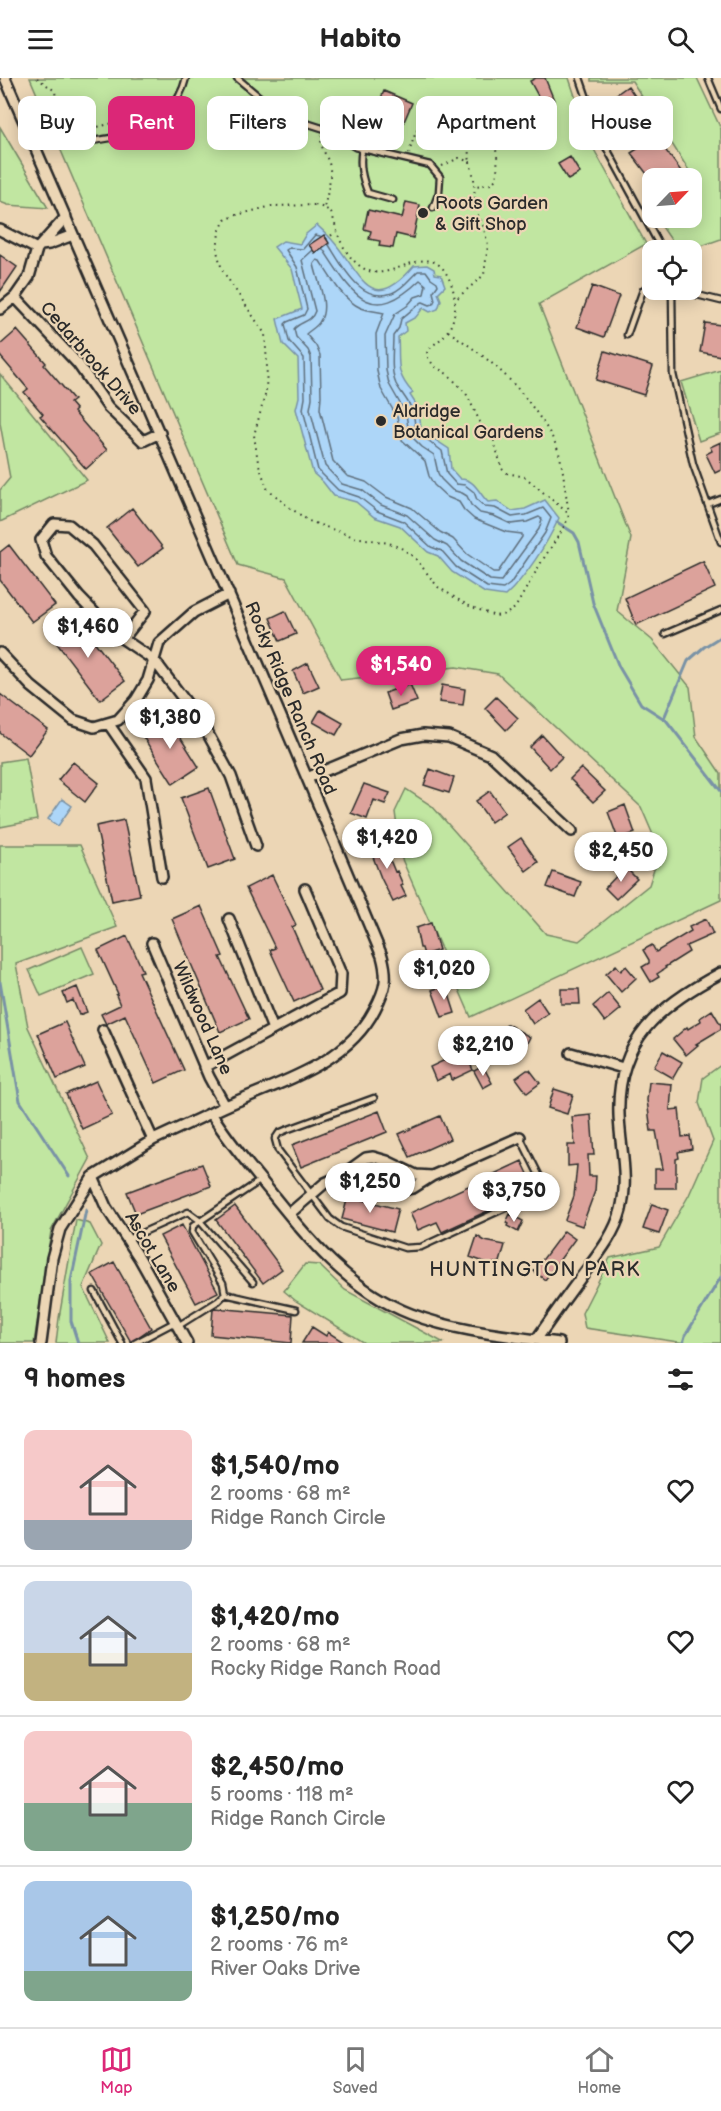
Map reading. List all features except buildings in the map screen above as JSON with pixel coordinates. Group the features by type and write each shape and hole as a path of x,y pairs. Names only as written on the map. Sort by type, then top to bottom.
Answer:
{"street":[{"name":"Rocky Ridge Ranch Road","path":"4,80 18,110"},
{"name":"Rocky Ridge Ranch Road","path":"37,150 229,594 382,956 387,975 381,998 371,1017 361,1032 341,1051 321,1064 153,1140 93,1177"},
{"path":"15,297 29,277 39,247 66,217"},
{"path":"0,230 39,247 73,235"},
{"name":"Cedarbrook Drive","path":"0,309 15,297 78,364 108,407 143,441 160,433"},
{"path":"123,639 145,611 93,545 69,525 54,524 41,540 46,556 79,597 114,633 154,660 203,725 231,776 256,846"},
{"path":"0,653 31,686 74,720 94,727 118,720 136,700 148,680 159,643 194,612 229,594"},
{"path":"108,723 146,778 162,877"},
{"path":"307,778 401,739 423,735 450,737 491,755 573,831"},
{"path":"204,1066 340,993 340,974 305,889"},
{"path":"229,919 273,1029"},
{"name":"Wildwood Lane","path":"152,943 204,1066 225,1106"},
{"path":"537,1340 609,1239 620,1212 625,1164 619,1116 623,1068 643,1029 657,1013 721,973"},
{"path":"103,1030 153,1140"},
{"path":"571,1053 623,1068"},
{"path":"211,1113 261,1180 320,1251 336,1267 386,1302 432,1321 470,1330 559,1343"},
{"path":"341,1176 381,1190 398,1191 413,1188 432,1176 520,1137"},
{"path":"288,1214 325,1183 341,1176 366,1158 373,1157 387,1161 416,1175 432,1176"},
{"path":"41,1343 52,1258 60,1229 93,1177"},
{"name":"Ascot Lane","path":"93,1177 106,1207 128,1239 187,1343"}],"lane":[{"path":"96,141 136,132 161,118 176,101 186,78"},
{"path":"237,78 281,115 320,127"},
{"path":"580,78 600,136 657,240"},
{"path":"708,78 721,109"},
{"path":"362,150 360,163 368,193 393,200"},
{"path":"367,150 430,165 440,177 439,192 433,208"},
{"path":"627,335 642,293"},
{"path":"702,296 721,301"},
{"path":"672,300 673,374 693,464 721,542"},
{"path":"708,504 721,499"},
{"path":"665,634 721,610"},
{"path":"374,1098 286,1130 279,1133 275,1139 278,1150 330,1219 340,1227 405,1248 421,1247 540,1192 543,1187 542,1180 520,1137"},
{"path":"225,1294 223,1283 192,1232 192,1226 261,1180"},
{"path":"128,1239 188,1212 199,1220 253,1282"},
{"path":"94,1292 122,1343"},
{"path":"225,1294 296,1310"},
{"path":"135,1343 176,1324 218,1301 225,1294"}],"path":[{"path":"37,78 55,91 60,115 68,124 76,129 91,129 108,124"},
{"path":"408,159 416,134"},
{"path":"324,150 330,167 324,208"},
{"path":"455,300 484,276 488,246 483,225 475,209 475,186 468,150"},
{"path":"475,186 491,184 496,179 497,150"},
{"path":"434,170 459,158 470,162"},
{"path":"448,331 497,366 519,388 552,436 559,454 569,513 568,519 515,608 506,614 495,616 467,606 438,587 415,558 403,549 389,543 354,537 309,521 267,488 258,462 254,435 266,392 265,334 222,270 217,251 219,232 225,220 272,206 315,205 332,214 342,245 361,268 369,272 386,273 429,260 441,267 446,273 455,300 456,312 448,331 429,349 426,356 434,366 449,375 467,395 480,422 494,441 502,469 507,473 525,477 569,513"},
{"path":"328,238 337,231"}],"green space":[{"name":"Aldridge Botanical Gardens","path":"30,78 569,78 575,96 569,96 569,150 594,150 644,240 642,246 539,304 631,538 617,611 652,640 690,687 696,737 721,774 721,900 471,1017 401,857 395,812 406,789 432,806 546,934 579,941 649,885 660,851 641,807 498,674 456,667 341,680 286,578 238,565 61,150 96,150 96,96 38,96"},
{"path":"591,78 697,78 721,129 721,239 702,246 702,240 671,240 663,228 702,228 702,168 687,168 673,145 673,96 642,96 632,81 591,81"},
{"path":"0,127 48,208 8,205 0,202"},
{"path":"721,370 721,433 699,441 681,382"},
{"path":"0,374 87,480 0,522 0,490 10,478 0,423"},
{"path":"26,758 37,820 0,827 0,762"},
{"path":"0,845 80,845 117,927 16,964 28,1027 90,1159 51,1231 34,1343 0,1343"},
{"path":"82,947 94,974 41,996 29,970"},
{"path":"721,1065 721,1343 685,1343 585,1328 582,1313 610,1258 659,1247 689,1195 713,1141 699,1103 703,1078"},
{"path":"76,1220 90,1224 101,1245 83,1287 110,1343 56,1343"},
{"path":"305,1264 319,1265 345,1290 444,1343 364,1343 296,1301 284,1291"}],"water":[{"path":"317,225 343,253 359,277 376,289 387,289 414,266 427,265 434,269 435,274 441,275 445,286 438,293 441,300 438,309 430,312 423,308 416,317 405,323 406,331 398,337 400,373 413,393 410,395 419,409 421,429 429,429 431,437 449,449 451,469 460,479 470,481 488,502 497,501 512,511 525,509 545,500 559,518 535,560 505,596 485,593 452,572 438,556 428,552 400,526 374,517 356,502 334,496 313,473 296,409 299,397 298,359 283,344 277,319 302,309 292,269 274,247 283,241 300,244 306,234"},
{"path":"62,799 72,806 58,826 48,819"}],"waterway":[{"path":"557,522 574,533 579,542 593,603 619,667 641,704 666,720 721,791"},
{"path":"664,718 688,661 720,637"},
{"path":"0,982 20,1101 69,1176"},
{"path":"78,1343 71,1321 71,1281 86,1210"},
{"path":"683,1343 721,1277"}],"place":[{"name":"Roots Garden & Gift Shop","path":"423,213"},
{"name":"Aldridge Botanical Gardens","path":"381,421"}],"district":[{"name":"HUNTINGTON PARK","path":"535,1269"}]}
